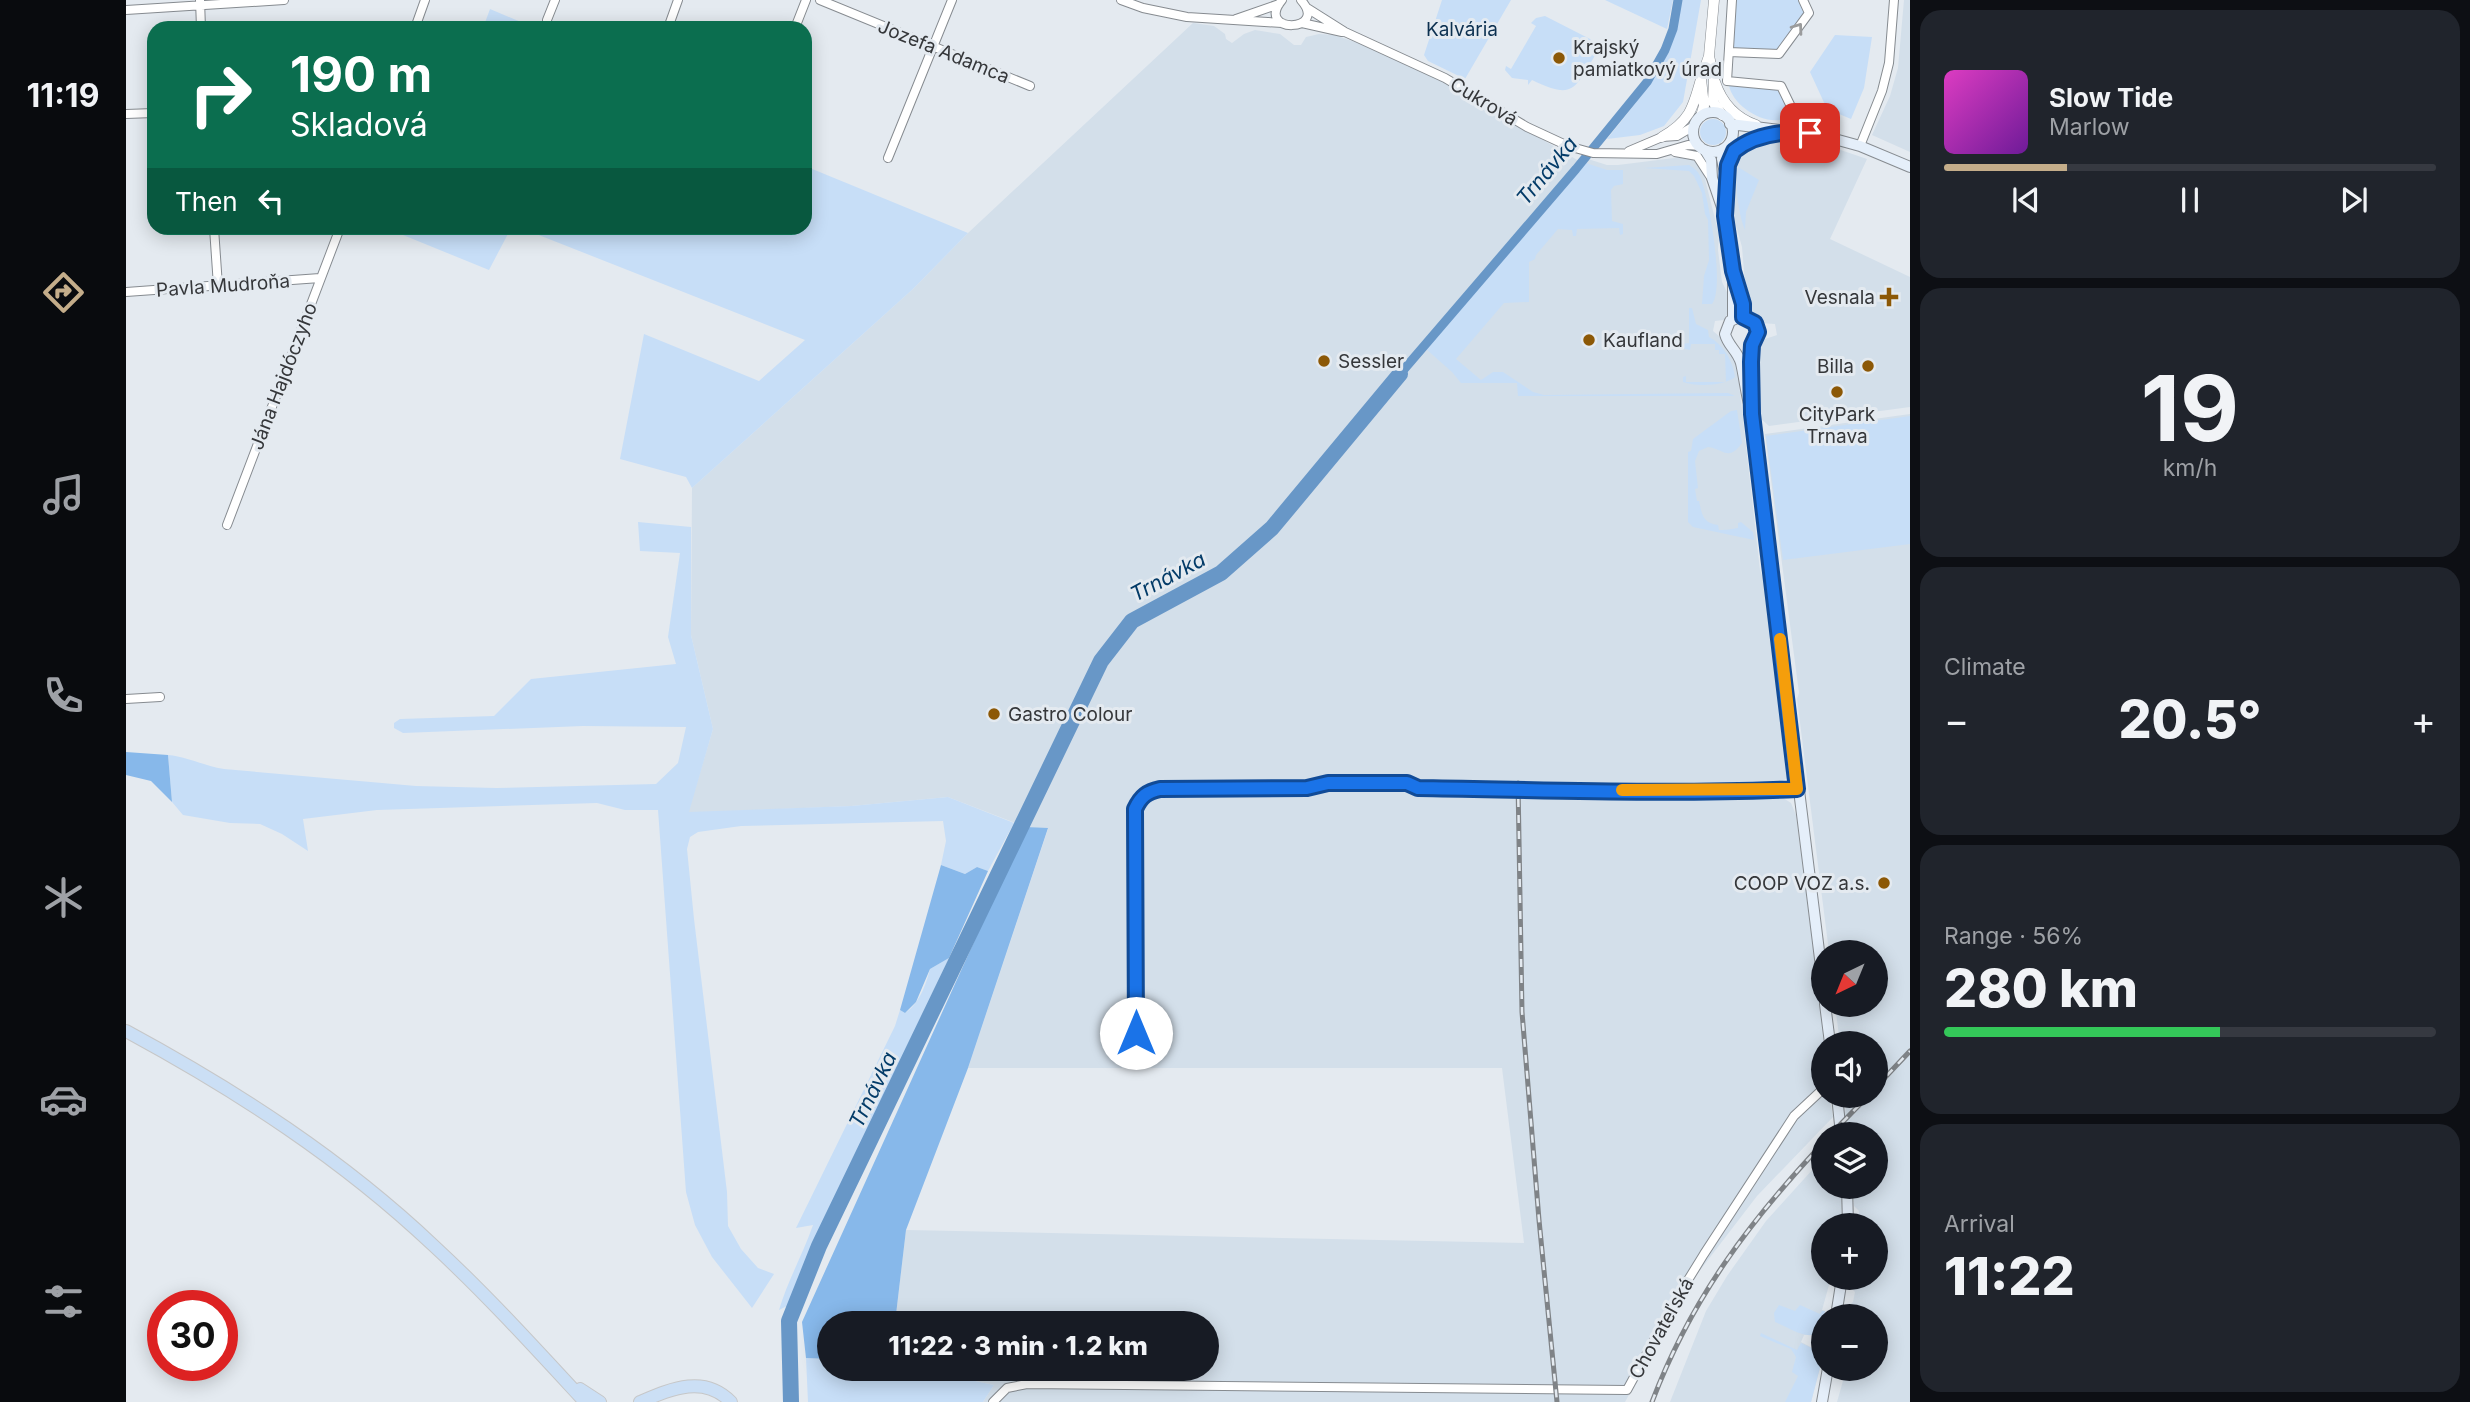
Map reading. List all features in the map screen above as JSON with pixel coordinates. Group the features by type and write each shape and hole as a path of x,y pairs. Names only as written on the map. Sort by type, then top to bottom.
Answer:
{"main road":[{"path":"1727,182 1722,159 1732,133 1730,124 1722,115 1710,113 1701,116 1694,126 1693,136 1711,160 1712,178 1725,216 1738,318"},
{"path":"1730,124 1820,135 1860,146 1910,167"},
{"path":"1702,148 1714,151 1742,137 1762,137 1786,132"},
{"path":"1725,216 1730,159 1734,151 1762,137"},
{"path":"1738,318 1752,320 1757,328 1757,337 1752,345 1744,349 1729,344 1725,334 1727,324 1738,318"},
{"path":"1752,345 1752,414 1817,940"},
{"path":"1735,348 1752,414"},
{"path":"126,1031 263,1111 372,1192 478,1287 585,1402"},
{"path":"557,1372 576,1402"},
{"path":"557,1372 600,1402"},
{"path":"1822,1402 1826,1381"},
{"path":"640,1402 685,1386 704,1386 717,1391 731,1402"},
{"path":"656,1402 667,1391"}],"street":[{"path":"126,10 200,3 284,0"},
{"path":"418,21 425,0"},
{"path":"547,20 555,0"},
{"path":"670,21 678,0"},
{"path":"798,21 806,0"},
{"name":"Jozefa Adamca","path":"820,0 1030,86"},
{"path":"888,158 952,0"},
{"path":"1121,0 1177,15 1282,23"},
{"path":"1662,137 1677,128 1695,103 1709,56 1714,0"},
{"path":"1732,0 1727,81 1781,86 1798,121 1824,111"},
{"path":"1729,52 1779,54 1809,13 1803,0"},
{"path":"1860,146 1882,91 1889,63 1894,0"},
{"path":"1229,21 1270,9 1281,2"},
{"path":"1281,2 1277,16 1282,23"},
{"path":"1302,23 1306,19 1304,2"},
{"name":"Cukrová","path":"1304,2 1345,32 1445,78 1527,127 1575,148 1604,153 1657,154 1688,145 1702,148"},
{"path":"200,3 201,21"},
{"name":"Cukrová","path":"1282,23 1294,27 1302,23 1345,32"},
{"path":"1709,56 1719,94 1741,118 1759,126"},
{"path":"1714,78 1713,102 1722,115"},
{"path":"1701,79 1704,106 1701,116"},
{"path":"126,114 147,113"},
{"name":"Cukrová","path":"1626,152 1662,137 1677,136 1694,126"},
{"name":"Cukrová","path":"1672,151 1697,156 1712,178"},
{"path":"214,235 218,286"},
{"name":"Jána Hajdóczyho","path":"227,525 337,235"},
{"name":"Pavla Mudroňa","path":"126,292 320,278"},
{"path":"126,699 160,697"},
{"path":"1136,1033 1135,809 1140,798 1149,792 1160,789 1307,788 1328,783 1407,783 1418,788 1713,791 1797,789"},
{"name":"Chovateľská","path":"993,1402 1006,1388 1027,1384 1627,1390 1680,1293 1711,1243 1794,1116 1811,1100"}],"shaded area":[{"path":"1904,0 1910,0 1910,152 1872,135 1890,96 1898,68"},
{"path":"1193,23 1214,26 1232,43 1255,30 1280,34 1294,45 1301,45 1306,37 1319,34 1334,35 1358,43 1446,83 1579,161 1422,345 1426,350 1588,159 1607,165 1618,165 1682,157 1693,159 1703,171 1719,235 1722,282 1728,294 1730,310 1724,320 1715,321 1713,331 1735,356 1737,366 1760,570 1771,600 1791,772 1789,777 1779,783 1780,796 1791,803 1796,815 1812,940 1811,1017 1822,1017 1823,1031 1811,1031 1811,1108 1831,1108 1833,1117 1828,1122 1811,1122 1811,1140 1757,1196 1688,1286 1625,1402 983,1402 994,1385 975,1381 1219,1381 1219,1311 896,1311 906,1230 1524,1243 1502,1068 968,1068 1048,829 1026,827 948,797 851,806 688,813 713,729 691,635 692,488 913,289 968,233"},
{"path":"1782,140 1826,145 1867,159 1830,239 1910,277 1910,407 1769,426 1760,418 1756,406 1753,359 1762,340 1777,335 1775,324 1761,323 1747,308 1742,247 1735,222 1732,162 1746,147"},
{"path":"1910,414 1910,1402 1837,1402 1843,1381 1888,1381 1888,1304 1851,1304 1855,1292 1853,1290 1888,1290 1888,1213 1859,1213 1854,1199 1888,1199 1888,1122 1846,1122 1845,1115 1846,1108 1888,1108 1888,1031 1838,1031 1837,1017 1888,1017 1888,940 1827,940 1765,434"},
{"path":"126,752 168,755 172,802 151,781 126,775"},
{"path":"1026,827 1048,828 968,1068 906,1230 896,1311 817,1311 817,1358 806,1358 802,1322"},
{"path":"941,865 965,874 977,867 988,871 949,958 930,969 916,1002 905,1013 900,1010"},
{"path":"1811,1171 1811,1199 1841,1199 1842,1213 1811,1213 1811,1290 1828,1290 1824,1304 1811,1304 1811,1334 1804,1335 1801,1342 1811,1347 1811,1381 1816,1381 1811,1402 1670,1402 1706,1311 1766,1221"}],"green space":[{"name":"Kalvária","path":"1442,0 1511,0 1465,79 1428,61 1424,55"},
{"path":"1605,0 1673,0 1667,29"},
{"path":"1681,0 1701,0 1683,102 1664,126 1640,135 1607,139 1644,91 1667,52 1673,38"},
{"path":"1735,0 1799,0 1805,13 1777,51 1735,49"},
{"path":"490,9 518,21 486,21"},
{"path":"1545,16 1590,39 1597,48 1583,76 1572,88 1557,89 1532,80 1528,85 1528,80 1512,78 1505,70 1506,66 1511,69 1536,26 1531,23 1536,18"},
{"path":"1835,35 1872,37 1864,88 1851,119 1827,109 1810,72"},
{"path":"1729,85 1779,89 1789,110 1788,117 1780,120 1761,118 1737,101"},
{"path":"1713,119 1722,123 1726,132 1722,141 1713,145 1704,141 1700,132 1704,123"},
{"path":"1586,163 1607,170 1623,170 1623,184 1614,186 1611,190 1612,221 1623,224 1623,234 1620,235 1619,228 1577,229 1576,236 1573,236 1572,230 1558,229 1535,259 1529,262 1529,302 1504,303 1456,359 1481,380 1493,372 1503,372 1533,392 1544,395 1728,393 1735,396 1518,396 1517,383 1461,383 1426,349"},
{"path":"1689,165 1700,176 1708,203 1717,280 1712,304 1702,304 1704,276 1709,260 1708,220 1702,193 1694,176 1689,171 1644,168"},
{"path":"1738,167 1759,180 1746,212 1745,230 1738,199"},
{"path":"812,169 968,233 913,289 692,488 686,477 620,459 644,334 759,381 805,340 539,235 812,235"},
{"path":"403,235 507,235 489,270"},
{"path":"1689,308 1692,308 1696,324 1708,330 1709,337 1727,354 1735,377 1726,382 1725,354 1719,354 1719,350 1715,350 1715,344 1691,344 1690,350 1682,348 1682,344 1689,343"},
{"path":"1686,376 1686,382 1725,382 1695,385 1683,382 1683,377"},
{"path":"1737,410 1742,443 1729,453 1708,447 1699,451 1695,461 1698,488 1695,489 1697,501 1706,520 1718,525 1719,530 1738,528 1738,523 1741,522 1753,532 1754,540 1693,527 1688,522 1688,452 1691,451 1693,439 1731,411"},
{"path":"1910,416 1910,544 1783,560 1766,436"},
{"path":"638,522 691,527 691,635 713,729 689,812 851,806 948,797 1014,823 988,871 977,867 965,874 941,865 946,841 943,821 741,826 698,832 690,837 687,849 727,1192 728,1226 741,1249 758,1268 774,1274 752,1308 712,1257 695,1225 686,1192 658,810 625,810 597,803 377,810 303,819 308,851 260,824 230,823 183,815 172,802 168,755 224,769 416,786 496,788 656,784 678,763 686,727 583,726 403,733 394,728 394,723 400,719 494,716 531,679 676,664 668,637 680,553 640,551"},
{"path":"949,958 823,1222 787,1306 779,1310 813,1225 796,1228 895,1026 900,1010 905,1013 914,1005 930,969"},
{"path":"1779,1305 1795,1311 1800,1305 1811,1310 1811,1335 1793,1331 1775,1322 1774,1313"},
{"path":"1761,1333 1797,1350 1801,1343 1811,1348 1811,1381 1816,1381 1811,1402 1785,1402 1798,1376 1792,1372 1796,1357 1791,1349 1760,1336"},
{"path":"806,1358 817,1358 817,1381 975,1381 994,1385 983,1402 808,1402"}],"waterway":[{"name":"Trnávka","path":"1400,374 1647,82 1673,29 1678,0"},
{"name":"Trnávka","path":"791,1402 789,1321 819,1246 1101,661 1132,621 1221,573 1272,528 1400,374"}],"railway":[{"path":"1518,783 1522,1012 1557,1402"},
{"path":"1888,1074 1910,1051"},
{"path":"1843,1122 1856,1108"},
{"path":"1652,1402 1685,1329 1724,1263 1771,1202 1811,1156"}],"slow traffic":[{"path":"1622,790 1797,789 1780,639"}],"place":[{"name":"Krajský pamiatkový úrad","path":"1559,58"},
{"name":"Vesnala","path":"1889,297"},
{"name":"Kaufland","path":"1589,340"},
{"name":"Sessler","path":"1324,361"},
{"name":"Billa","path":"1868,366"},
{"name":"CityPark Trnava","path":"1837,392"},
{"name":"Gastro Colour","path":"994,714"},
{"name":"COOP VOZ a.s.","path":"1884,883"}],"route":[{"path":"1136,1033 1135,809 1140,798 1149,792 1160,789 1307,788 1328,783 1407,783 1418,788 1713,791 1797,789 1752,414 1752,345 1758,332 1755,323 1743,317 1743,304 1733,271 1725,216 1728,165 1734,151 1762,137 1786,132 1810,133"}]}
